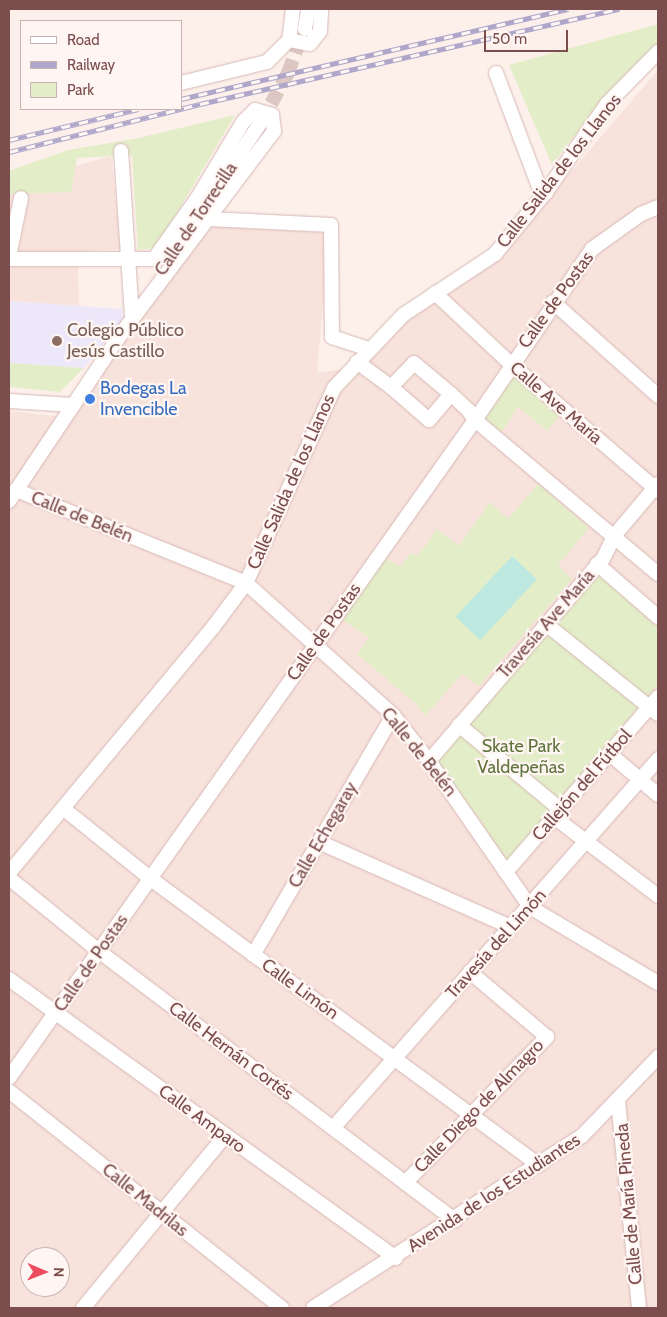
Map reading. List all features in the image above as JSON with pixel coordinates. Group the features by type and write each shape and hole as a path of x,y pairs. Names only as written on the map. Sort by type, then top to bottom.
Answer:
{"street":[{"path":"182,83 267,62 289,40 293,9"},
{"path":"305,29 308,9"},
{"path":"289,40 310,44 320,31 321,9"},
{"name":"Calle Salida de los Llanos","path":"9,873 64,809 246,583 334,388 403,315 495,254 546,192 589,127 658,52"},
{"path":"496,72 539,187 546,192"},
{"path":"21,198 9,258 130,261 154,259 198,197 244,122 255,110 272,115 274,131 119,338"},
{"name":"Calle de Torrecilla","path":"12,496 119,338 261,122"},
{"name":"Calle de Torrecilla","path":"121,151 130,261 132,316"},
{"name":"Calle de Postas","path":"9,1078 100,952 472,416 592,249 641,214 658,207"},
{"path":"209,219 331,225 332,337 369,350"},
{"name":"Calle Ave María","path":"435,293 511,364 657,488"},
{"path":"553,302 658,396"},
{"path":"357,362 391,387 429,420 451,394"},
{"path":"391,387 414,363 451,394 472,416 658,574"},
{"path":"9,400 74,405"},
{"name":"Travesía Ave María","path":"429,761 600,561 614,536 657,488"},
{"name":"Calle de Belén","path":"12,496 246,583 393,715 429,761 530,907"},
{"path":"600,561 658,606"},
{"path":"600,561 658,617"},
{"path":"546,624 655,706"},
{"name":"Callejón del Fútbol","path":"506,872 655,706"},
{"name":"Calle Echegaray","path":"253,954 393,715"},
{"path":"459,725 558,813 585,843 658,896"},
{"path":"610,754 658,794"},
{"name":"Travesía del Limón","path":"332,1128 530,907 658,759"},
{"name":"Calle Limón","path":"64,809 151,879 539,1165"},
{"path":"319,842 511,927"},
{"name":"Calle Hernán Cortés","path":"9,878 100,952 455,1220"},
{"path":"530,907 658,983"},
{"name":"Calle Diego de Almagro","path":"405,1183 547,1037 470,972"},
{"name":"Calle Amparo","path":"9,980 396,1258"},
{"name":"Avenida de los Estudiantes","path":"313,1308 396,1258 582,1136 618,1101 658,1057"},
{"name":"Calle Madrilas","path":"9,1091 282,1308"},
{"name":"Calle de María Pineda","path":"618,1101 639,1308"},
{"path":"83,1308 225,1136"}],"shaded area":[{"path":"658,70 658,1308 9,1308 9,411 74,418 126,334 211,226 329,233 317,373 361,366 421,301 499,256"},
{"path":"111,156 121,249 83,251 78,268 79,306 9,301 9,194 70,192 75,166"},
{"name":"Colegio Público Jesús Castillo","path":"9,301 122,309 123,319 84,368 9,363"}],"green space":[{"path":"658,24 658,47 597,106 552,165 509,65"},
{"path":"235,115 156,248 138,250 132,155 77,158 71,192 9,194 9,171 68,150 134,139"},
{"path":"9,363 84,368 60,392 9,387"},
{"path":"515,375 561,413 547,431 518,407 500,434 482,420"},
{"path":"538,484 589,528 558,565 572,579 479,686 462,674 425,716 416,704 357,654 369,638 340,618 385,557 400,567 411,553 418,556 437,529 459,546 490,502 508,519"},
{"name":"Skate Park Valdepeñas","path":"599,575 658,628 658,684 509,862 438,761"}],"water":[{"path":"512,556 537,579 480,640 455,617"}],"tunnel":[{"path":"261,122 288,73 303,32"}],"railway":[{"path":"182,99 569,9"},
{"path":"182,109 619,9"},
{"path":"9,140 134,110"},
{"path":"9,152 176,110"}],"place":[{"name":"Colegio Público Jesús Castillo","path":"57,341"},
{"name":"Bodegas La Invencible","path":"90,399"}]}
